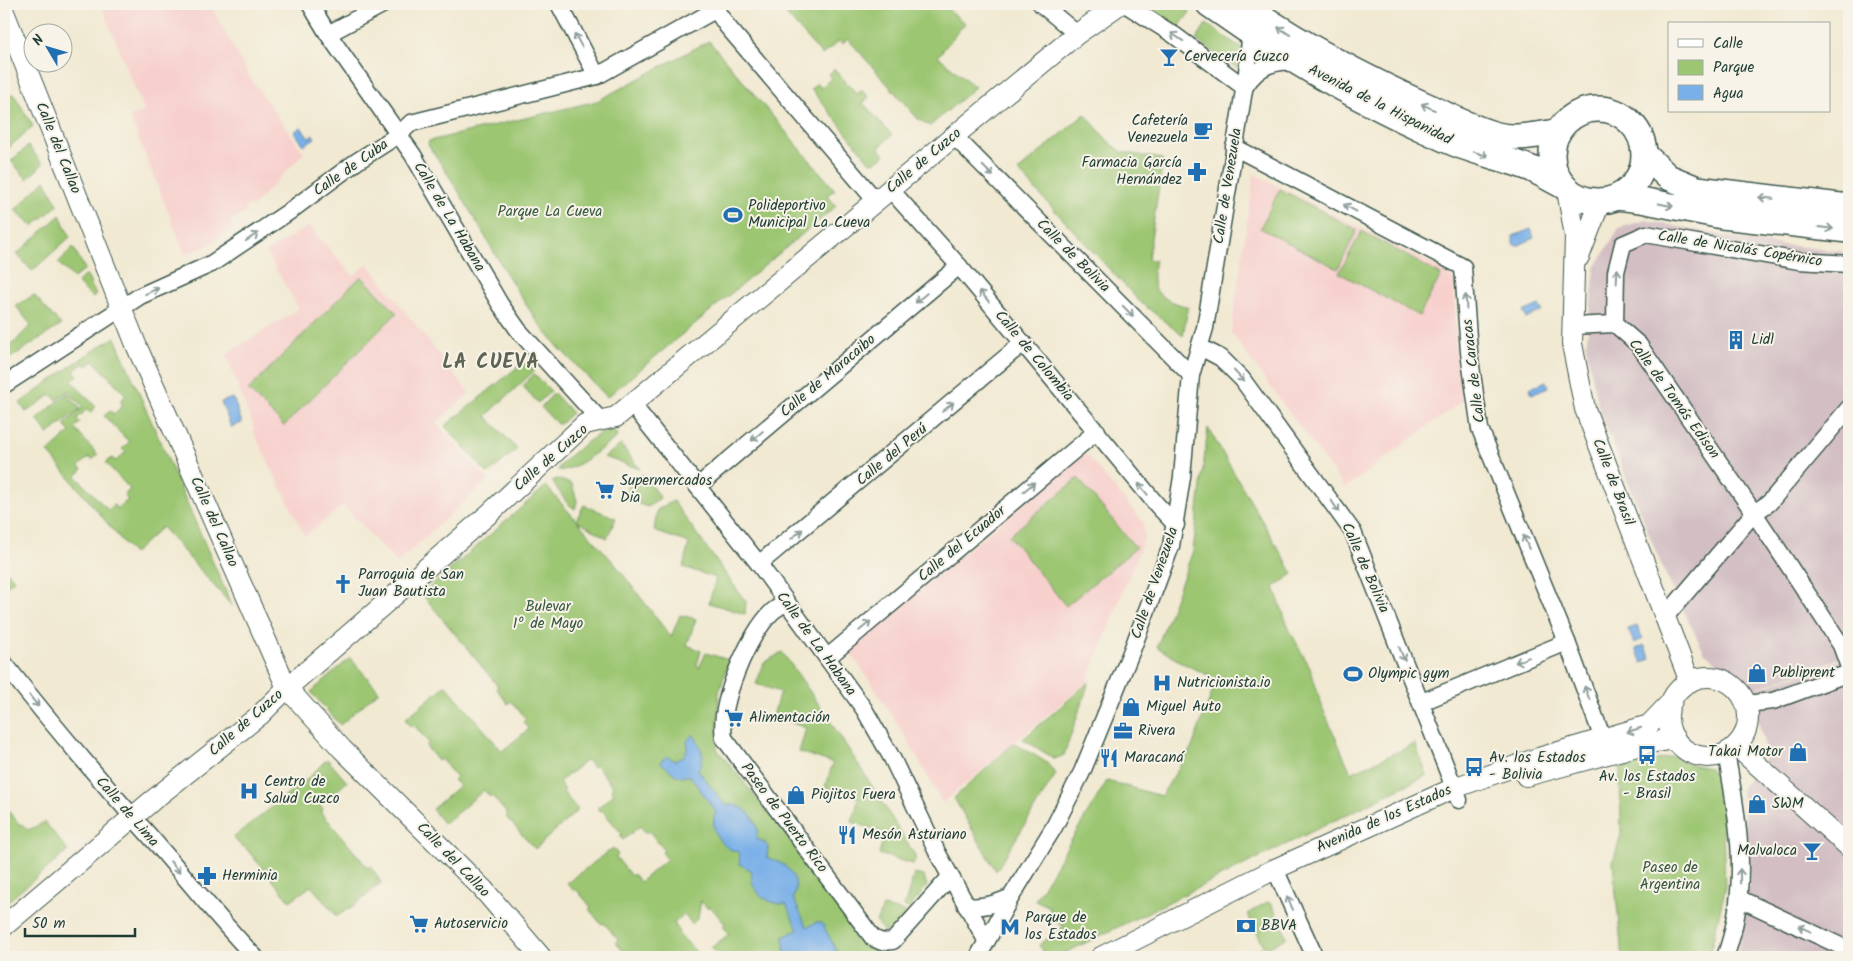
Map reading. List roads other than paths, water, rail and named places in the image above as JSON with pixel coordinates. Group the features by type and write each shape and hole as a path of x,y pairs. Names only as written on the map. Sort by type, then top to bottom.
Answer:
{"main road":[{"name":"Avenida de la Hispanidad","path":"1209,4 1244,29 1297,61 1447,140 1475,152 1530,169 1565,187"},
{"name":"Avenida de la Hispanidad","path":"1243,4 1291,36 1337,61 1395,92 1460,121 1498,136 1558,132"},
{"path":"1609,200 1629,190 1637,180 1643,168 1645,154 1642,140 1635,127 1624,116 1610,110 1596,109 1581,112 1568,120 1558,132 1553,145 1552,159 1555,172 1565,187 1582,199 1609,200 1641,200 1722,216 1849,230"},
{"path":"1645,154 1668,177 1696,189 1849,207"}],"street":[{"name":"Calle de La Habana","path":"310,4 328,34 413,155 510,317 600,420"},
{"path":"328,34 384,4"},
{"path":"559,4 597,76"},
{"path":"1041,4 1077,34"},
{"path":"1117,5 1174,36 1244,87 1251,77 1263,66 1279,61 1297,61"},
{"name":"Calle de Cuzco","path":"4,926 132,817 260,715 287,688 490,513 570,436 585,424 616,417 1077,34 1117,5"},
{"name":"Calle de Cuba","path":"4,385 140,296 211,264 398,135 412,123 597,76 715,6"},
{"name":"Calle de Colombia","path":"715,6 883,195 959,266 1157,505 1176,525"},
{"name":"Calle del Callao","path":"4,12 113,284 120,308 287,688 342,750 483,889 541,957"},
{"name":"Calle de Venezuela","path":"978,957 986,940 1054,826 1082,772 1132,650 1171,546 1176,525 1191,375 1200,347 1250,48 1250,40 1244,29"},
{"name":"Calle de Bolivia","path":"954,136 1191,375"},
{"name":"Calle de Caracas","path":"1234,147 1463,267 1469,352 1480,429 1567,642 1603,739"},
{"name":"Calle de Brasil","path":"1565,187 1575,236 1572,326 1574,365 1585,409 1690,682"},
{"name":"Calle de Brasil","path":"1573,275 1585,237 1609,200"},
{"name":"Calle de Nicolás Copérnico","path":"1616,324 1616,272 1623,244 1646,234 1799,261 1849,264"},
{"name":"Calle de Maracaibo","path":"698,486 959,266"},
{"path":"1572,326 1616,324"},
{"name":"Calle de Tomás Edison","path":"1616,324 1639,345 1754,513 1841,645 1849,667"},
{"name":"Calle del Perú","path":"759,564 1023,344"},
{"name":"Calle de Bolivia","path":"1200,347 1221,358 1242,378 1353,532 1457,794"},
{"name":"Calle de La Habana","path":"632,404 759,564 864,709 892,758 950,877 986,940"},
{"path":"1665,617 1754,513 1769,503 1849,408"},
{"name":"Calle del Ecuador","path":"828,657 1097,431"},
{"name":"Paseo de Puerto Rico","path":"786,602 773,611 747,649 730,691 722,727 724,738 873,938 882,942 893,941 950,877"},
{"path":"1422,702 1567,642"},
{"name":"Calle de Lima","path":"4,663 110,794 132,817 230,932 255,957"},
{"path":"1746,704 1773,701 1849,673"},
{"path":"1706,677 1723,680 1734,686 1746,704 1749,716 1743,737 1731,749 1715,757 1693,754 1675,739 1670,727 1668,714 1672,701 1676,693 1690,682 1706,677"},
{"name":"Avenida de los Estados","path":"1101,957 1277,874 1535,759 1649,725 1672,701"},
{"name":"Avenida de los Estados","path":"1457,794 1648,743 1675,739"},
{"path":"1731,749 1849,847"},
{"path":"1725,957 1732,937 1740,899 1738,828 1731,749"},
{"path":"1277,874 1315,957"},
{"name":"Avenida de los Estados","path":"1127,957 1277,874"},
{"path":"966,906 980,907 996,904 1011,897"},
{"path":"1740,899 1849,950"}],"water":[{"path":"301,127 309,138 313,135 315,138 304,145 294,132"},
{"path":"1531,229 1534,238 1517,246 1513,244 1513,236"},
{"path":"1539,305 1542,311 1526,318 1523,312"},
{"path":"1546,381 1548,387 1532,394 1530,388"},
{"path":"233,398 242,423 231,427 221,402"},
{"path":"1637,626 1643,639 1634,643 1628,629"},
{"path":"1644,645 1651,659 1642,663 1636,649"},
{"path":"693,734 702,752 702,761 698,770 725,805 738,806 750,814 757,826 756,839 763,841 768,847 767,858 786,867 794,878 796,884 793,898 807,927 817,922 822,923 840,957 786,957 783,937 798,930 786,904 772,902 756,890 753,885 752,871 740,864 739,852 727,847 718,838 714,825 716,812 690,776 677,776 660,762 667,756 675,761 684,756 688,747 687,741"}],"place":[{"name":"Cervecería Cuzco","path":"1169,57"},
{"name":"Cafetería Venezuela","path":"1203,130"},
{"name":"Farmacia García Hernández","path":"1197,172"},
{"name":"Polideportivo Municipal La Cueva","path":"733,215"},
{"name":"Lidl","path":"1736,340"},
{"name":"Supermercados Dia","path":"605,490"},
{"name":"Parroquia de San Juan Bautista","path":"343,584"},
{"name":"Publiprent","path":"1757,673"},
{"name":"Olympic gym","path":"1353,674"},
{"name":"Nutricionista.io","path":"1162,683"},
{"name":"Miguel Auto","path":"1131,707"},
{"name":"Alimentación","path":"734,718"},
{"name":"Rivera","path":"1123,731"},
{"name":"Takai Motor","path":"1798,752"},
{"name":"Av. los Estados - Brasil","path":"1647,755"},
{"name":"Maracaná","path":"1109,758"},
{"name":"Av. los Estados - Bolivia","path":"1474,767"},
{"name":"Centro de Salud Cuzco","path":"249,791"},
{"name":"Piojitos Fuera","path":"796,795"},
{"name":"SWM","path":"1757,804"},
{"name":"Mesón Asturiano","path":"847,835"},
{"name":"Malvaloca","path":"1812,851"},
{"name":"Herminia","path":"207,876"},
{"name":"Autoservicio","path":"419,924"},
{"name":"BBVA","path":"1246,926"},
{"name":"Parque de los Estados","path":"1010,927"}],"district":[{"name":"LA CUEVA","path":"491,363"}],"park label":[{"name":"Parque La Cueva","path":"550,212"},
{"name":"Bulevar 1º de Mayo","path":"548,616"},
{"name":"Paseo de Argentina","path":"1670,876"}]}
